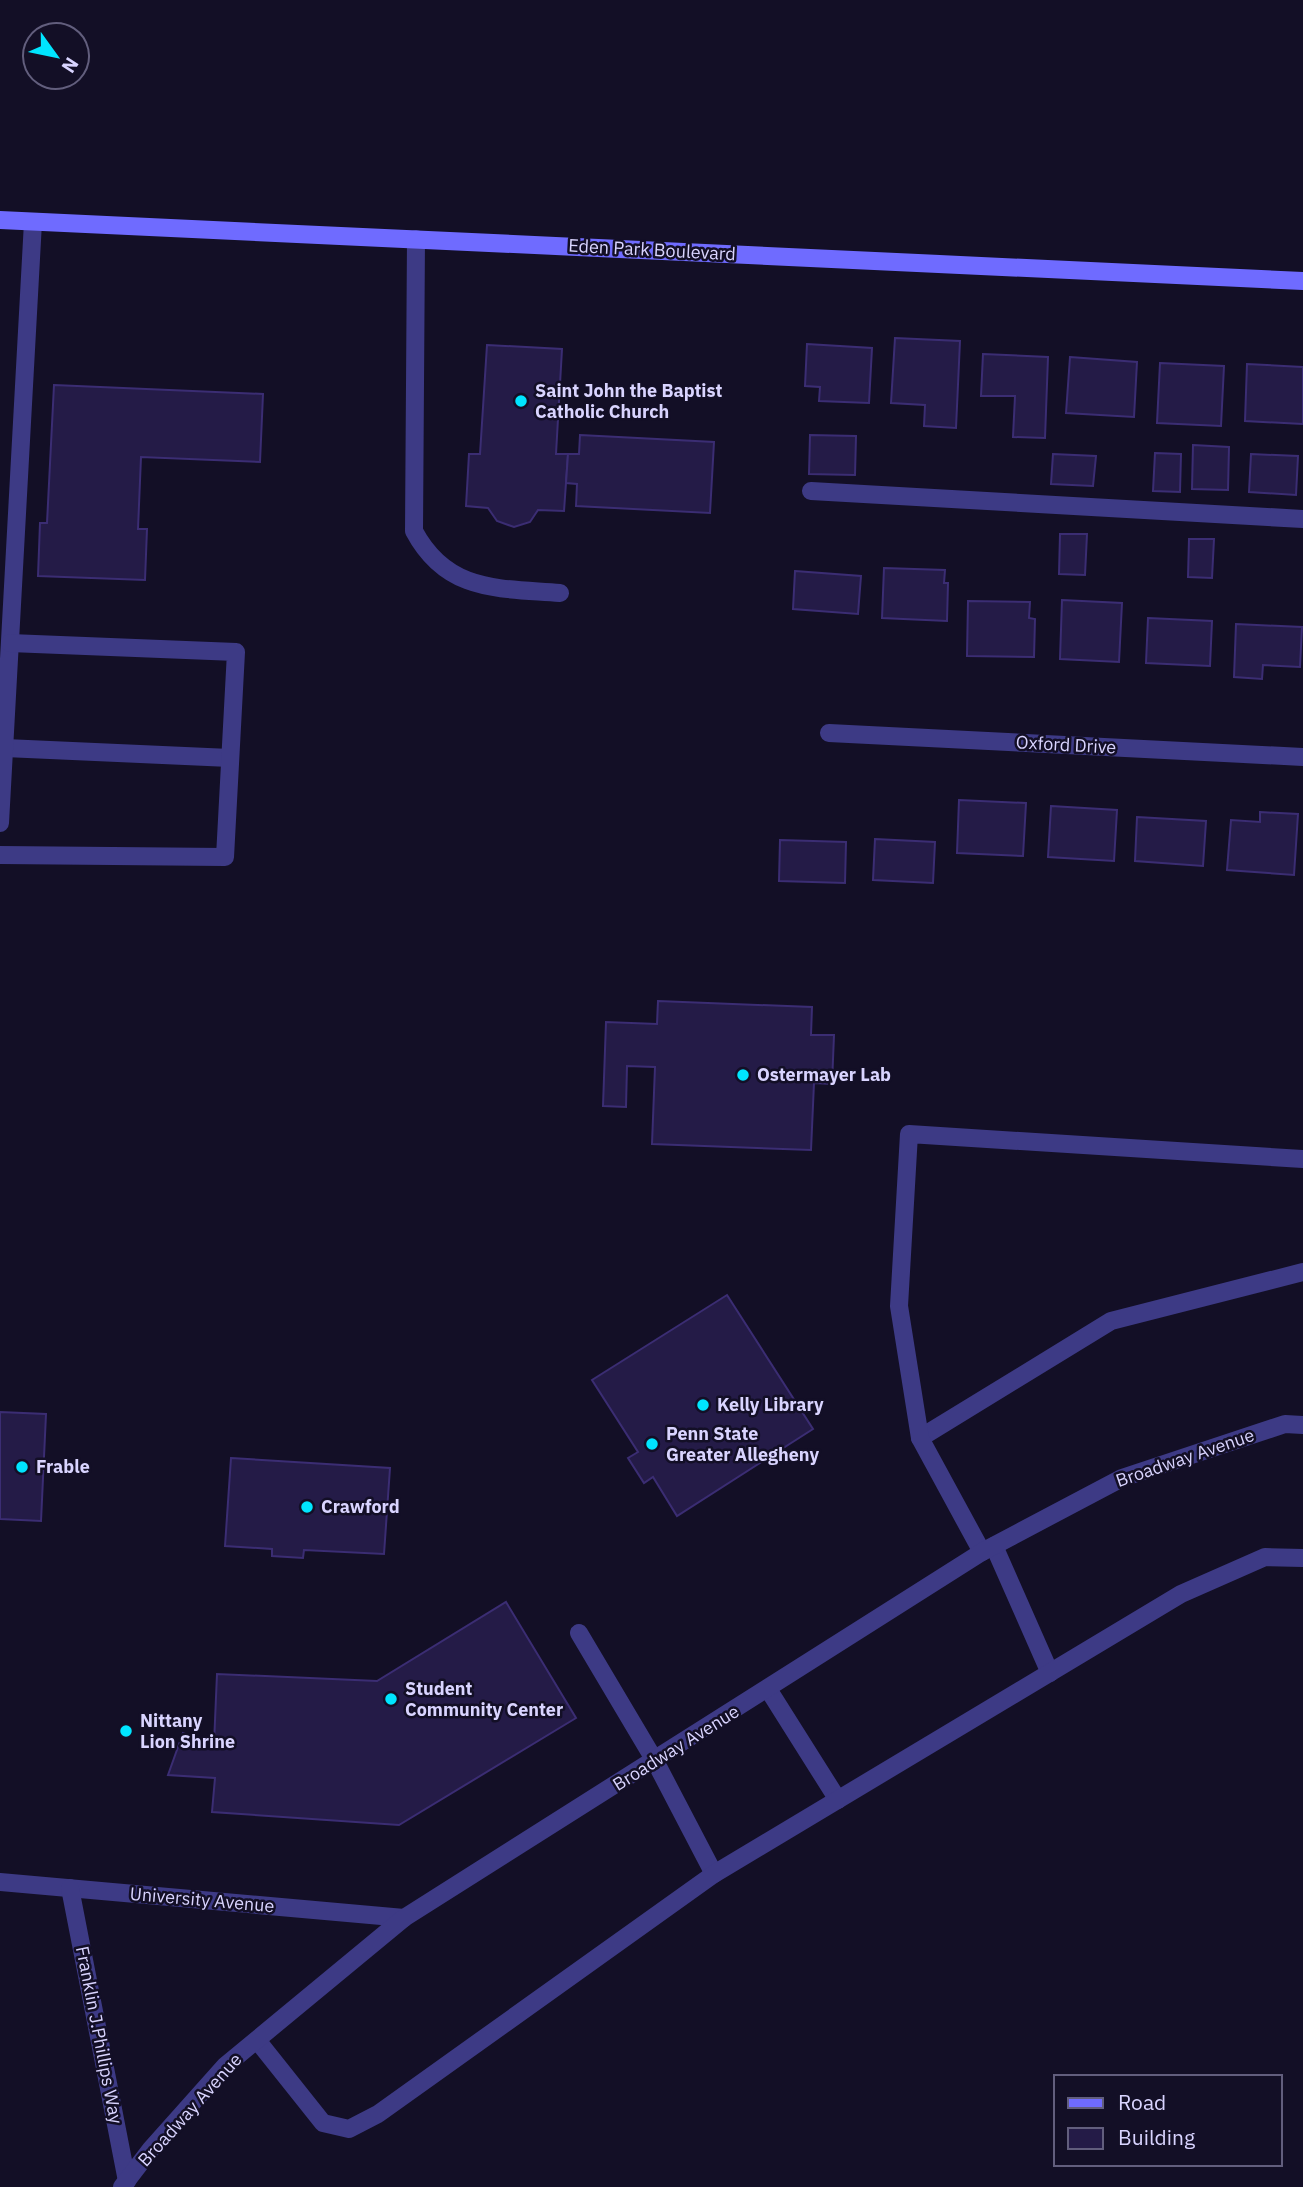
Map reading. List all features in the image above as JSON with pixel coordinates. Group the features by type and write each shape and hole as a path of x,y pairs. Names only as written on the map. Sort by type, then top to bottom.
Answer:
{"main road":[{"name":"Eden Park Boulevard","path":"0,220 1303,281"}],"street":[{"path":"0,824 33,222"},
{"path":"416,239 414,531 424,550 464,580 482,587 560,593"},
{"path":"811,491 1303,519"},
{"path":"0,855 225,858 236,652 10,643"},
{"name":"Oxford Drive","path":"829,733 1303,757"},
{"path":"5,748 230,758"},
{"path":"1050,1673 988,1549 920,1438 900,1306 909,1134 1303,1159"},
{"path":"920,1438 1111,1321 1303,1272"},
{"name":"Broadway Avenue","path":"125,2184 151,2149 225,2066 404,1918 988,1549 1122,1478 1285,1424 1303,1424"},
{"path":"257,2039 323,2123 349,2129 378,2114 714,1874 1193,1589 1265,1557 1303,1558"},
{"path":"579,1633 655,1761 714,1874"},
{"path":"768,1689 838,1800"},
{"name":"University Avenue","path":"0,1882 404,1918"},
{"name":"Franklin J.Phillips Way","path":"70,1888 125,2184"}],"building":[{"path":"895,338 960,341 956,428 924,426 925,405 891,403"},
{"path":"807,344 872,348 869,403 819,401 820,387 805,386"},
{"name":"Saint John the Baptist Catholic Church","path":"487,345 562,349 556,454 568,454 564,511 538,510 530,522 514,527 497,521 488,508 466,506 469,454 480,454"},
{"path":"983,354 1048,357 1045,438 1013,437 1015,396 981,396"},
{"path":"1070,357 1137,362 1134,417 1066,413"},
{"path":"1160,363 1224,366 1221,426 1157,423"},
{"path":"1247,364 1303,367 1303,424 1245,421"},
{"path":"54,385 263,394 260,462 141,457 138,529 147,529 145,580 38,576 40,523 47,523"},
{"path":"580,435 714,442 710,513 576,506 577,484 566,483 568,454 579,454"},
{"path":"810,435 856,436 855,475 809,474"},
{"path":"1193,445 1229,447 1228,490 1192,489"},
{"path":"1155,453 1181,454 1180,492 1153,491"},
{"path":"1053,454 1096,456 1093,486 1051,484"},
{"path":"1251,454 1298,456 1296,495 1249,492"},
{"path":"1060,534 1087,534 1085,575 1059,574"},
{"path":"1189,539 1214,539 1212,578 1188,577"},
{"path":"884,568 945,570 944,583 948,583 947,621 882,618"},
{"path":"795,571 861,576 858,614 793,609"},
{"path":"1062,600 1122,603 1119,662 1060,659"},
{"path":"968,601 1030,602 1029,618 1035,619 1034,657 967,656"},
{"path":"1148,618 1212,621 1210,666 1146,663"},
{"path":"1236,624 1302,627 1300,667 1263,665 1262,679 1234,677"},
{"path":"959,800 1026,803 1023,856 957,853"},
{"path":"1051,806 1117,810 1114,861 1048,857"},
{"path":"1260,812 1298,814 1294,875 1227,870 1231,820 1260,822"},
{"path":"1137,817 1206,821 1203,866 1135,861"},
{"path":"875,839 935,842 933,883 873,880"},
{"path":"780,840 846,842 845,883 779,881"},
{"name":"Ostermayer Lab","path":"658,1001 812,1007 811,1035 834,1035 832,1084 814,1083 811,1150 652,1144 655,1067 627,1066 626,1107 603,1106 606,1022 657,1024"},
{"name":"Kelly Library","path":"727,1295 813,1429 677,1516 653,1477 644,1483 628,1458 638,1452 592,1380"},
{"name":"Frable","path":"0,1412 46,1414 41,1521 0,1519"},
{"name":"Crawford","path":"231,1458 390,1468 384,1554 304,1550 303,1558 272,1556 272,1549 225,1546"},
{"name":"Student Community Center","path":"506,1602 576,1718 399,1825 212,1812 215,1778 168,1775 183,1733 214,1744 217,1674 377,1681"}],"place":[{"name":"Saint John the Baptist Catholic Church","path":"521,401"},
{"name":"Ostermayer Lab","path":"743,1075"},
{"name":"Kelly Library","path":"703,1405"},
{"name":"Penn State Greater Allegheny","path":"652,1444"},
{"name":"Frable","path":"22,1467"},
{"name":"Crawford","path":"307,1507"},
{"name":"Student Community Center","path":"391,1699"},
{"name":"Nittany Lion Shrine","path":"126,1731"}]}
